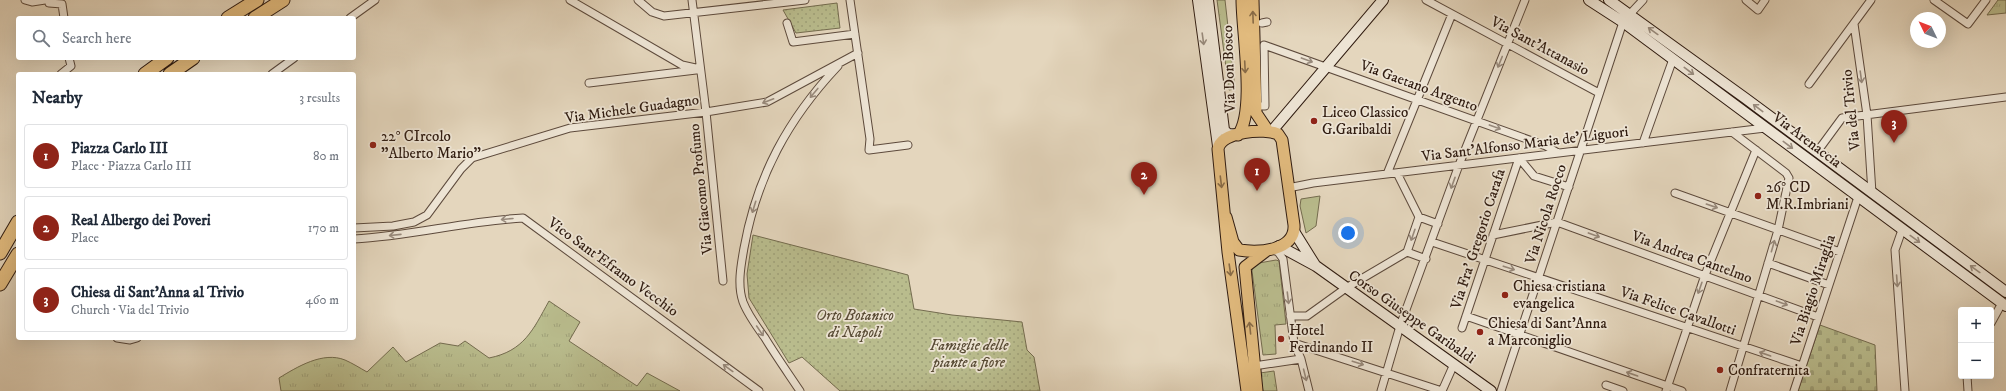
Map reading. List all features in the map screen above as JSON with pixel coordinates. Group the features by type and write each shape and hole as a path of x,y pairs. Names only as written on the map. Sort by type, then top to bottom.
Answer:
{"highway":[{"path":"231,16 257,0"},
{"path":"258,16 283,0"},
{"path":"148,72 164,60"},
{"path":"173,72 190,60"},
{"path":"0,253 16,225"},
{"path":"0,284 16,257"}],"main road":[{"path":"1198,0 1218,146 1226,217 1228,252 1247,391"},
{"path":"1208,0 1224,130 1228,134 1238,135"},
{"name":"Via Don Bosco","path":"1238,135 1243,127 1247,109 1242,0"},
{"name":"Via Don Bosco","path":"1253,0 1258,45 1257,116 1270,131 1278,134 1282,140 1288,188"},
{"path":"1218,146 1222,142 1238,135 1260,130 1270,131 1327,67 1383,0"},
{"name":"Via Arenaccia","path":"1589,0 1623,22 2004,305"},
{"name":"Via Arenaccia","path":"1609,0 2006,292"},
{"path":"1226,217 1233,242 1239,250 1256,252 1288,243 1294,233 1288,188"},
{"name":"Corso Giuseppe Garibaldi","path":"1294,233 1316,266"},
{"name":"Corso Giuseppe Garibaldi","path":"1279,246 1316,266 1491,391"},
{"path":"1258,391 1254,366 1245,267 1268,249"}],"street":[{"path":"25,0 32,2 45,0"},
{"path":"49,0 49,3 62,4 64,16"},
{"path":"353,16 375,0"},
{"path":"570,0 682,64 700,69"},
{"path":"638,0 652,12 664,16 693,14 771,2 805,0"},
{"name":"Via Giacomo Profumo","path":"692,0 706,112 723,281"},
{"path":"850,0 870,140 869,150 908,145"},
{"name":"Via Sant'Attanasio","path":"1426,0 1600,93"},
{"path":"1381,391 1385,372 1400,326 1459,165 1525,0"},
{"path":"1630,14 1643,0"},
{"path":"1746,0 1758,10 1765,0"},
{"path":"1810,83 1871,0"},
{"path":"1934,0 1968,24 1986,0"},
{"path":"1387,174 1452,14"},
{"name":"Via Nicola Rocco","path":"1501,391 1580,151 1600,93 1606,83 1623,22"},
{"path":"787,23 793,42 855,34"},
{"name":"Via del Trivio","path":"1854,24 1866,115 1872,193"},
{"name":"Via Gaetano Argento","path":"1256,106 1265,106 1264,45 1477,120 1546,146 1558,153"},
{"path":"800,391 753,321 742,301 740,273 748,228 762,182 776,148 811,96 840,64 858,53"},
{"path":"1643,143 1673,59"},
{"path":"64,72 71,66 70,60"},
{"path":"275,72 291,60"},
{"name":"Via Michele Guadagno","path":"356,228 393,226 414,222 427,215 461,169 472,158 570,128 706,112 767,102 823,71 840,64"},
{"path":"589,84 700,69"},
{"path":"1817,152 1842,118 2006,97"},
{"name":"Via Sant'Alfonso Maria de' Liguori","path":"1288,188 1387,174 1765,128"},
{"path":"1745,142 1748,130"},
{"path":"1730,391 1778,230 1778,222 1789,181 1789,176 1786,173 1732,132"},
{"path":"1667,389 1705,275 1756,150"},
{"path":"1518,158 1534,176 1568,187"},
{"name":"Via Fra' Gregorio Carafa","path":"1462,328 1518,158"},
{"path":"1397,173 1419,217 1438,224"},
{"path":"1675,193 1840,252"},
{"name":"Via Biagio Miraglia","path":"1794,391 1858,197"},
{"path":"1290,316 1307,316 1346,288 1407,252 1419,217"},
{"name":"Vico Sant'Eframo Vecchio","path":"356,239 412,234 434,229 505,219 523,218 759,391"},
{"path":"1493,235 1557,222"},
{"name":"Via Andrea Cantelmo","path":"1557,222 1818,317"},
{"path":"1902,230 1895,250 1905,391"},
{"name":"Via Felice Cavallotti","path":"1432,242 1802,366"},
{"path":"1268,249 1278,252 1283,259 1294,343 1301,359 1309,391"},
{"path":"1407,252 1426,258"},
{"path":"1768,263 1829,285"},
{"path":"1994,319 2004,305"},
{"path":"1466,316 1667,389 1682,391"},
{"path":"1294,343 1442,391 1454,364"},
{"path":"1254,366 1301,359"},
{"path":"1967,379 1968,391"},
{"path":"1606,385 1623,391"}],"green space":[{"path":"1217,0 1225,0 1235,89 1229,90"},
{"path":"1998,0 2006,0 2006,13 1987,15"},
{"path":"837,3 840,28 796,33 783,10"},
{"path":"1320,196 1316,226 1306,233 1300,206 1301,199"},
{"name":"Orto Botanico di Napoli","path":"753,235 908,275 914,309 952,315 1022,322 1027,350 1034,357 1040,391 840,391 802,357 789,363 749,298 747,274"},
{"path":"1276,260 1279,261 1286,324 1275,325 1276,354 1263,355 1252,271 1253,265"},
{"path":"549,301 580,322 569,341 637,386 647,373 680,391 281,391 279,378 302,365 328,357 345,360 367,372 393,347 406,362 440,343 458,346 465,341 489,358 501,355 519,345 526,338 538,321"},
{"path":"1820,325 1875,345 1877,391 1798,391"},
{"path":"1274,371 1277,391 1263,391 1260,373"}],"place":[{"name":"Liceo Classico G.Garibaldi","path":"1314,121"},
{"name":"Chiesa di Sant'Anna al Trivio","path":"1894,143"},
{"name":"22° CIrcolo \"Alberto Mario\"","path":"373,145"},
{"name":"Piazza Carlo III","path":"1257,191"},
{"name":"Real Albergo dei Poveri","path":"1144,195"},
{"name":"26° CD M.R.Imbriani","path":"1758,196"},
{"name":"Chiesa cristiana evangelica","path":"1505,295"},
{"name":"Chiesa di Sant'Anna a Marconiglio","path":"1480,332"},
{"name":"Hotel Ferdinando II","path":"1281,339"},
{"name":"Confraternita","path":"1720,370"}],"park label":[{"name":"Famiglie delle piante a fiore","path":"969,354"}]}
